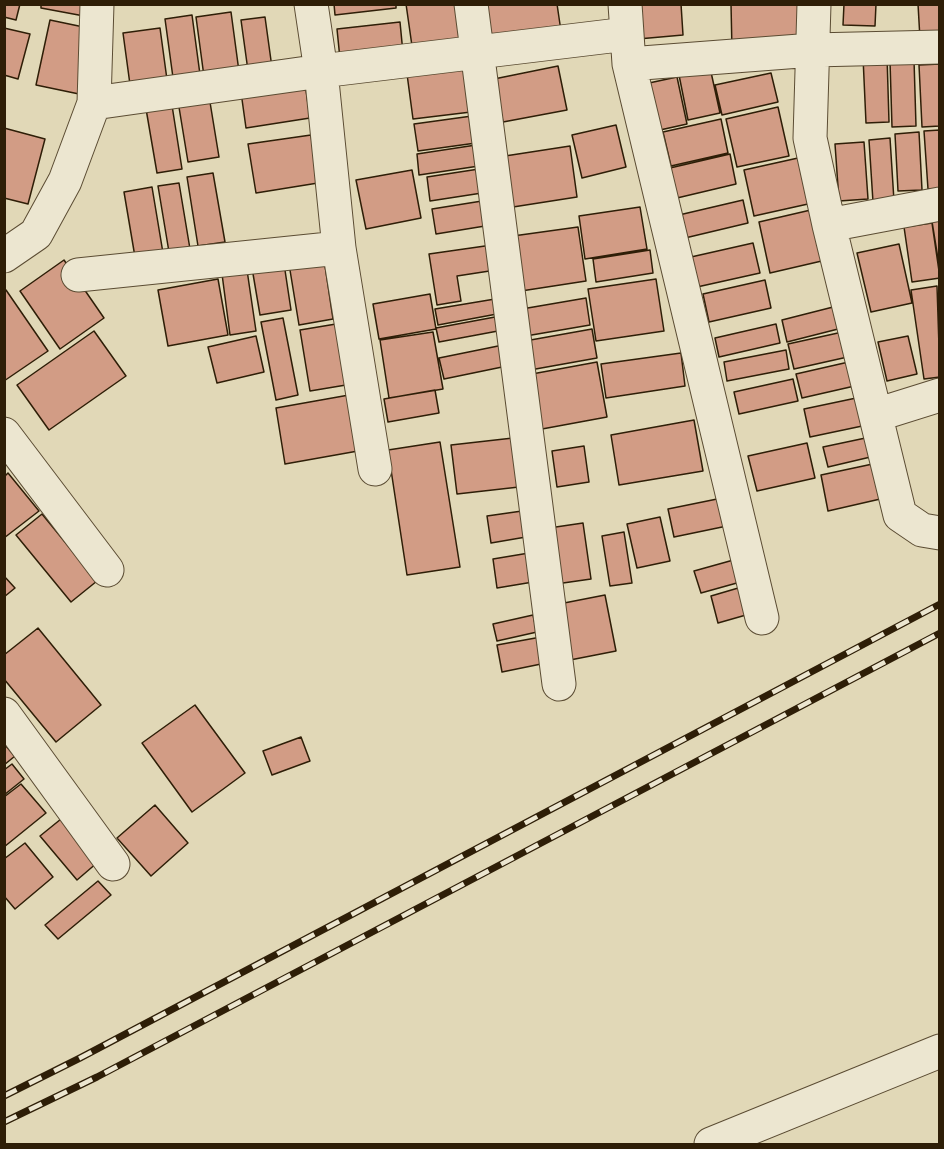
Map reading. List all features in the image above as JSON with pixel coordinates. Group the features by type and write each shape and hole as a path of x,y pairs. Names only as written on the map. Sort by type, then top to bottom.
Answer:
{"street":[{"path":"4,256 36,234 65,181 94,103 98,4"},
{"path":"311,4 321,72 339,248 375,469"},
{"path":"471,4 559,684"},
{"path":"814,4 810,138 829,225 900,515 922,530 939,533"},
{"path":"94,103 627,34 813,50 939,47"},
{"path":"627,34 762,618"},
{"path":"829,225 939,204"},
{"path":"78,275 339,248"},
{"path":"876,415 939,395"},
{"path":"4,434 106,570"},
{"path":"4,714 113,864"},
{"path":"711,1144 939,1051"}],"building":[{"path":"4,4 20,4 16,20 4,17"},
{"path":"41,4 86,4 84,16 41,8"},
{"path":"334,4 396,4 396,8 335,15"},
{"path":"406,4 460,4 465,45 413,53"},
{"path":"482,4 557,4 562,38 488,48"},
{"path":"635,4 681,4 683,35 638,39"},
{"path":"731,4 805,4 807,48 732,51"},
{"path":"844,4 876,4 875,26 843,25"},
{"path":"918,4 940,4 940,38 920,39"},
{"path":"231,12 240,79 205,84 196,17"},
{"path":"192,15 201,82 174,85 165,19"},
{"path":"265,17 273,75 249,78 241,20"},
{"path":"50,20 93,29 79,94 36,85"},
{"path":"400,22 403,53 340,59 337,29"},
{"path":"4,28 30,34 18,79 4,75"},
{"path":"160,28 168,87 131,92 123,33"},
{"path":"887,56 889,122 866,123 863,57"},
{"path":"914,60 916,126 892,127 890,61"},
{"path":"709,63 720,113 688,120 678,70"},
{"path":"940,64 940,126 922,127 919,65"},
{"path":"558,66 567,110 503,122 494,79"},
{"path":"465,67 471,112 413,119 407,74"},
{"path":"771,73 778,102 722,115 715,85"},
{"path":"304,76 310,118 246,128 240,85"},
{"path":"677,77 687,124 660,130 649,83"},
{"path":"208,90 219,157 188,162 177,95"},
{"path":"171,99 182,169 157,173 145,103"},
{"path":"778,107 789,156 737,167 726,119"},
{"path":"472,116 476,143 418,151 414,124"},
{"path":"721,119 728,153 671,166 663,132"},
{"path":"616,125 626,167 582,178 572,135"},
{"path":"4,128 45,139 28,204 4,198"},
{"path":"940,130 940,189 928,189 924,131"},
{"path":"919,132 922,190 898,191 895,134"},
{"path":"311,135 318,183 256,193 248,144"},
{"path":"890,138 894,201 873,202 869,140"},
{"path":"864,142 868,199 839,201 835,144"},
{"path":"476,145 479,166 419,175 417,154"},
{"path":"570,146 577,197 513,207 505,156"},
{"path":"730,154 736,184 677,198 670,168"},
{"path":"798,158 808,204 754,216 744,170"},
{"path":"479,169 482,193 430,201 427,177"},
{"path":"412,170 421,218 366,229 356,180"},
{"path":"213,173 225,242 198,246 187,177"},
{"path":"179,183 190,249 169,252 158,186"},
{"path":"152,187 163,253 135,257 124,192"},
{"path":"743,200 748,223 685,238 679,215"},
{"path":"482,201 485,226 436,234 432,209"},
{"path":"640,207 647,249 585,259 579,216"},
{"path":"940,208 940,271 930,209"},
{"path":"815,209 826,260 770,273 759,222"},
{"path":"932,223 940,278 912,282 904,227"},
{"path":"578,227 586,281 521,291 513,236"},
{"path":"753,243 760,273 697,287 691,257"},
{"path":"899,244 912,303 871,312 857,253"},
{"path":"492,245 496,270 457,276 461,301 437,305 429,254"},
{"path":"650,250 653,273 596,282 593,259"},
{"path":"283,257 291,310 260,315 251,262"},
{"path":"324,259 333,319 299,325 289,264"},
{"path":"64,260 104,318 60,349 20,291"},
{"path":"247,270 256,331 230,335 222,274"},
{"path":"218,279 228,335 168,346 158,290"},
{"path":"656,279 664,331 596,341 588,289"},
{"path":"765,280 771,308 709,322 703,294"},
{"path":"937,286 940,377 924,379 911,290"},
{"path":"6,290 48,351 4,381 4,291"},
{"path":"430,294 436,329 379,339 373,304"},
{"path":"586,298 590,325 520,337 516,310"},
{"path":"495,299 497,314 438,325 435,309"},
{"path":"837,306 842,328 787,342 782,320"},
{"path":"495,317 498,331 439,342 436,328"},
{"path":"283,318 298,395 276,400 261,322"},
{"path":"336,324 346,385 310,391 300,330"},
{"path":"776,324 780,343 719,357 715,338"},
{"path":"592,329 597,358 530,370 525,341"},
{"path":"94,331 126,376 49,430 17,385"},
{"path":"847,331 852,356 794,369 788,344"},
{"path":"433,332 443,389 389,398 380,340"},
{"path":"256,336 264,372 217,383 208,347"},
{"path":"908,336 917,374 887,381 878,342"},
{"path":"503,345 507,366 444,379 439,358"},
{"path":"786,350 789,369 727,381 724,362"},
{"path":"681,353 685,386 606,398 601,364"},
{"path":"853,361 859,385 802,398 796,374"},
{"path":"597,362 607,417 542,429 532,374"},
{"path":"793,379 798,401 739,414 734,392"},
{"path":"435,390 439,413 388,422 384,399"},
{"path":"349,395 358,451 285,464 276,408"},
{"path":"861,397 867,425 810,437 804,409"},
{"path":"694,420 703,471 619,485 611,435"},
{"path":"875,436 879,455 828,467 823,447"},
{"path":"513,438 519,487 457,494 451,445"},
{"path":"440,442 460,567 407,575 388,450"},
{"path":"807,443 815,478 757,491 748,456"},
{"path":"584,446 589,482 557,487 552,451"},
{"path":"882,462 889,497 828,511 821,475"},
{"path":"8,473 39,511 4,538 4,477"},
{"path":"722,498 727,526 674,537 668,509"},
{"path":"522,511 526,537 491,543 487,516"},
{"path":"42,514 97,581 71,602 16,535"},
{"path":"660,517 670,561 637,568 627,524"},
{"path":"583,523 591,579 556,584 549,528"},
{"path":"624,532 632,583 610,586 602,536"},
{"path":"529,553 533,582 497,588 493,559"},
{"path":"737,559 744,581 701,593 694,571"},
{"path":"4,576 15,588 4,597"},
{"path":"745,586 753,613 718,623 711,596"},
{"path":"605,595 616,651 570,660 559,604"},
{"path":"533,615 537,632 497,641 493,624"},
{"path":"38,628 101,705 56,742 4,679 4,655"},
{"path":"541,637 546,663 502,672 497,645"},
{"path":"195,705 245,773 192,812 142,743"},
{"path":"301,737 310,761 272,775 263,751"},
{"path":"4,744 15,756 4,765"},
{"path":"12,764 24,779 4,795 4,770"},
{"path":"21,784 46,813 4,847 4,797"},
{"path":"155,805 188,843 151,876 117,838"},
{"path":"61,819 98,862 77,880 40,836"},
{"path":"25,843 53,877 15,909 4,896 4,859"},
{"path":"98,881 111,895 58,939 45,925"}],"railway":[{"path":"4,1096 940,604"},
{"path":"4,1122 97,1077 940,633"}]}
